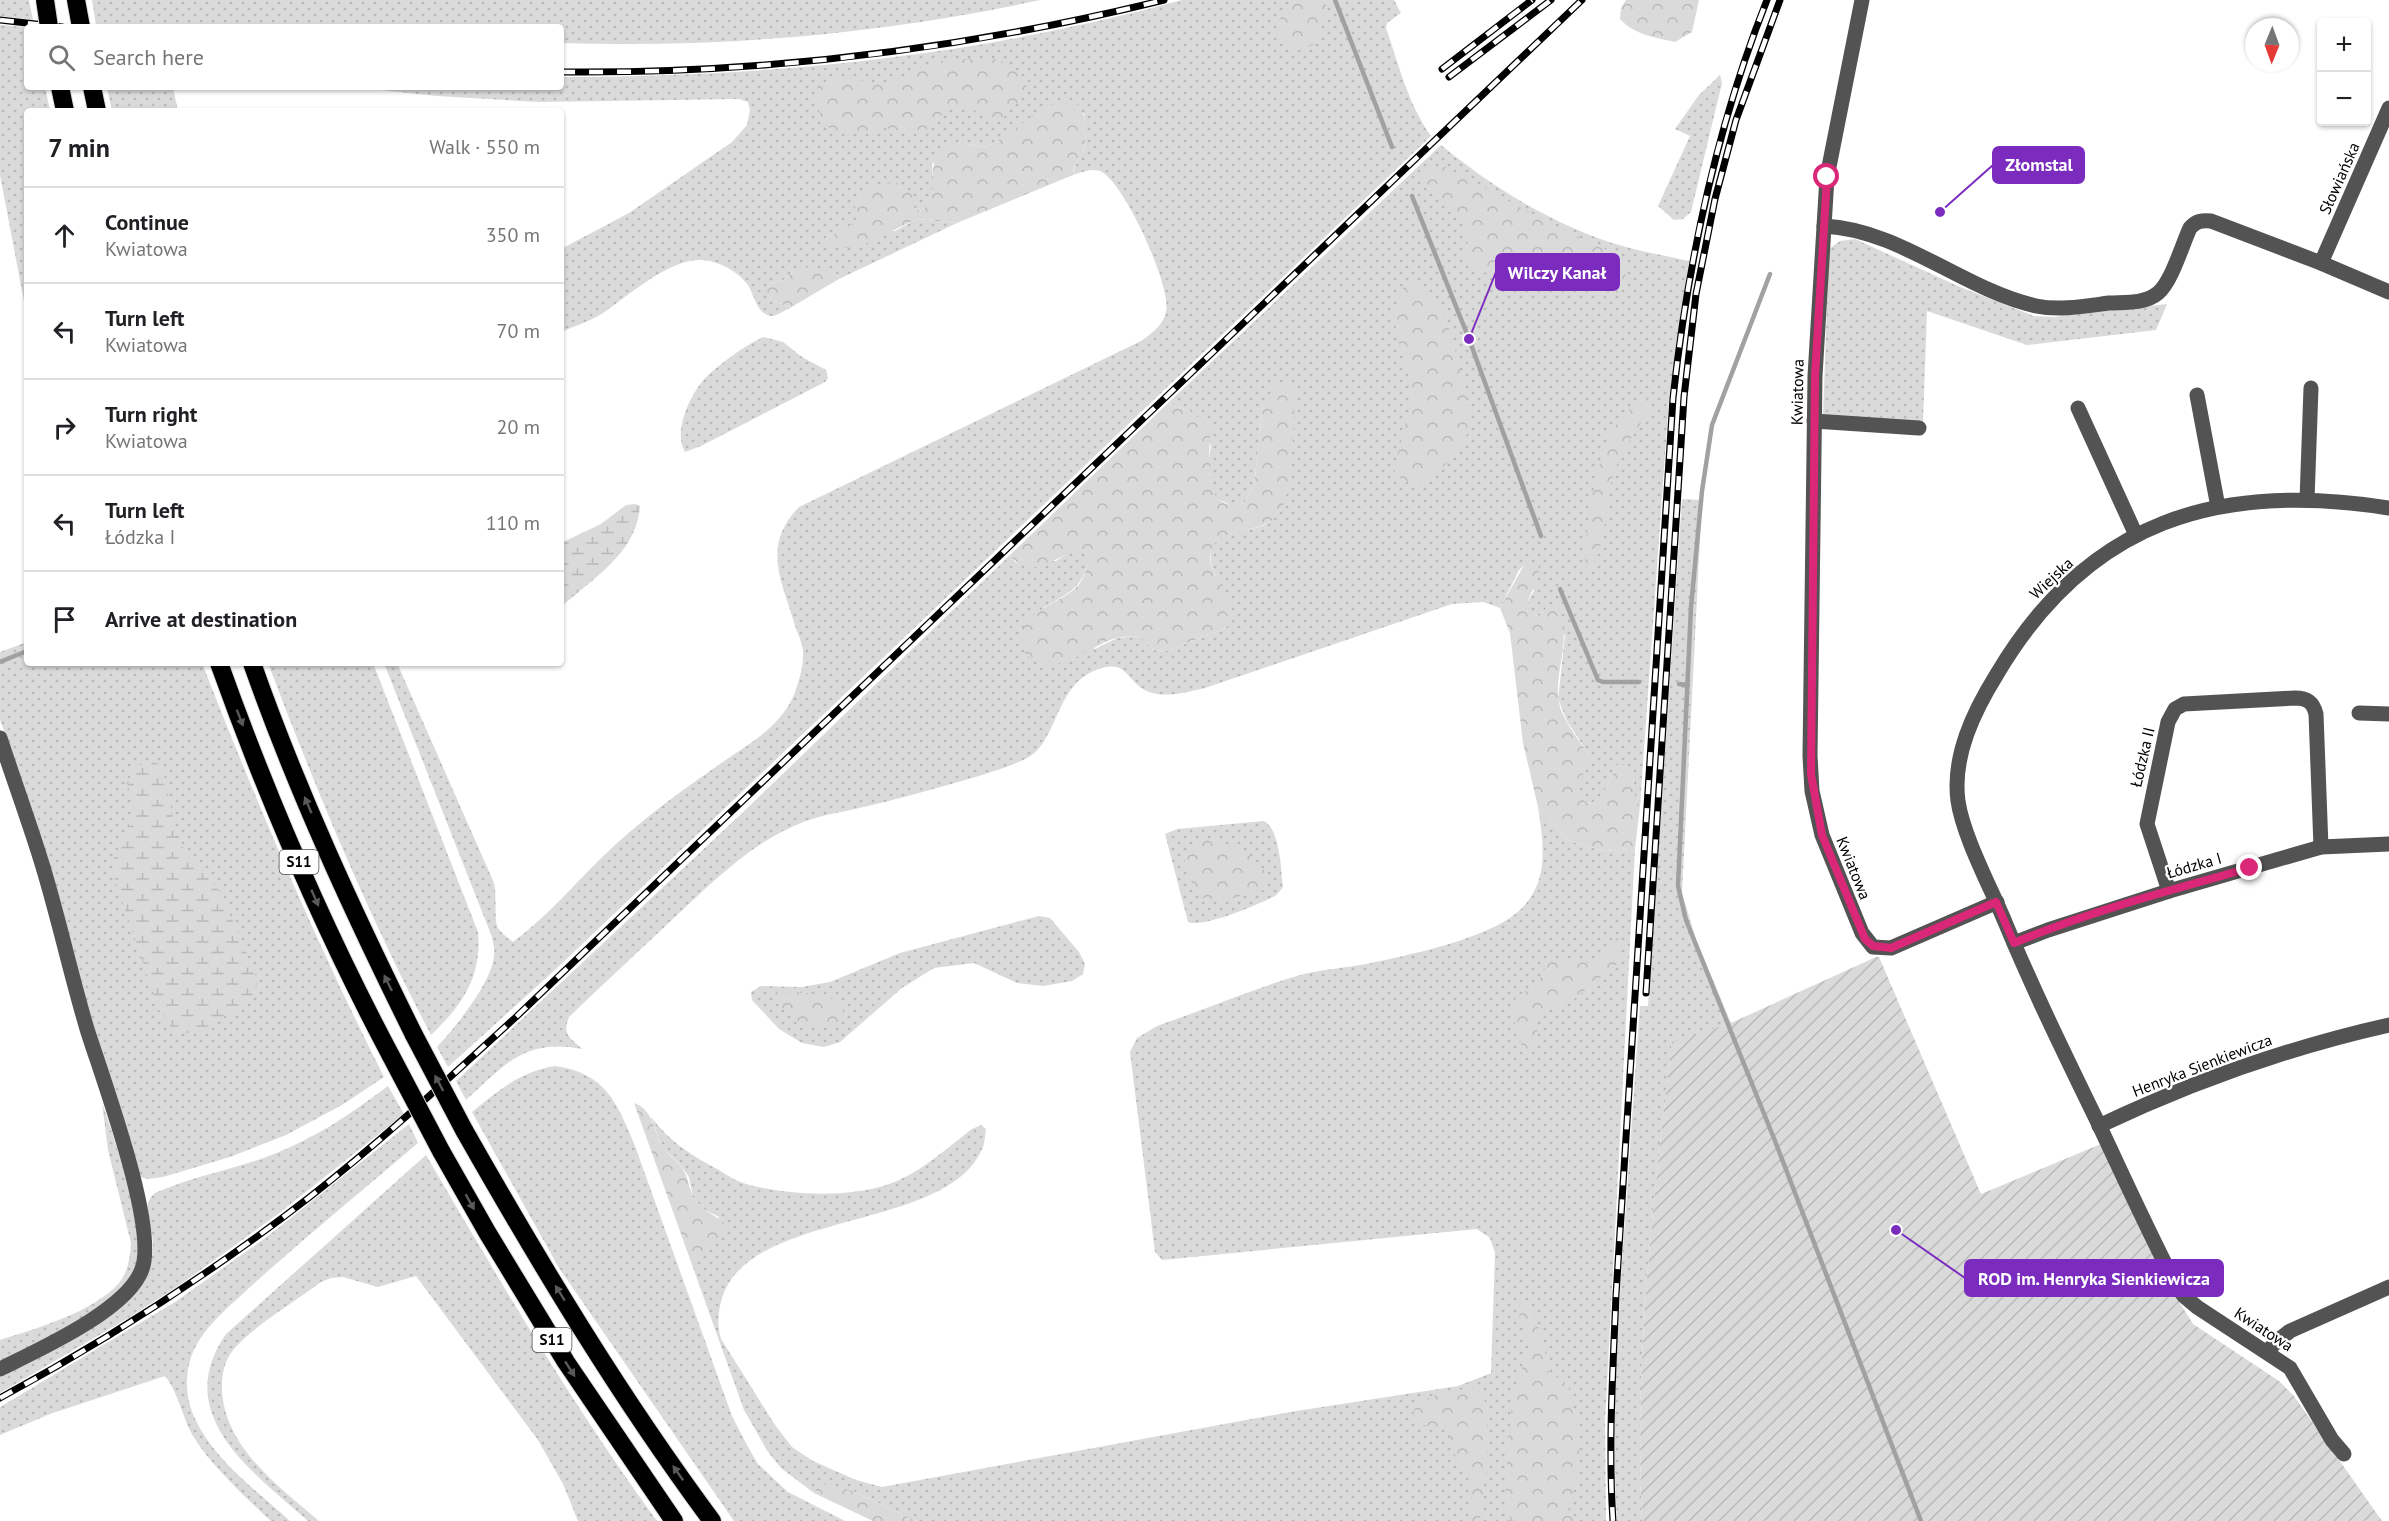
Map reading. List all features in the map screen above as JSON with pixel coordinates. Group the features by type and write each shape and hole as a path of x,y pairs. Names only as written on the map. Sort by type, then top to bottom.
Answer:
{"highway":[{"path":"45,0 49,24"},
{"path":"76,0 80,24"},
{"path":"61,90 64,108"},
{"path":"93,90 96,108"},
{"name":"S11","path":"220,666 270,795 360,998 441,1151 566,1362 674,1521"},
{"name":"S11","path":"253,666 268,708 339,879 414,1035 464,1130 523,1235 593,1347 712,1521"}],"street":[{"name":"Kwiatowa","path":"1862,0 1829,159 1816,339 1810,756 1815,809 1830,859 1865,939 1879,948 1891,948 1996,902 2099,1126 2180,1292 2197,1307 2294,1372 2332,1440 2344,1454"},
{"name":"Słowiańska","path":"2321,263 2389,108"},
{"path":"1824,226 1861,231 2012,298 2039,307 2056,308 2150,298 2164,286 2190,228 2195,222 2204,220 2211,220 2389,292"},
{"path":"2307,500 2311,388"},
{"path":"2197,395 2218,507"},
{"path":"2078,408 2136,535"},
{"path":"1814,421 1919,428"},
{"name":"Wiejska","path":"1996,902 1966,829 1958,799 1959,764 1969,730 1994,678 2033,621 2048,604 2090,566 2136,535 2174,519 2218,507 2259,501 2307,500 2389,508"},
{"name":"Łódzka II","path":"2169,891 2147,824 2148,810 2172,713 2180,706 2189,703 2307,699 2314,707 2316,714 2321,847"},
{"path":"2360,713 2389,714"},
{"path":"0,738 43,867 77,994 135,1190 146,1244 142,1271 134,1284 122,1296 97,1316 52,1343 0,1369"},
{"name":"Łódzka I","path":"2014,943 2169,891 2321,847 2389,844"},
{"name":"Henryka Sienkiewicza","path":"2099,1126 2233,1069 2295,1049 2389,1025"},
{"path":"2267,1352 2290,1331 2389,1287"}],"green space":[{"path":"0,0 29,0 33,20 0,16"},
{"path":"92,0 1040,0 922,22 862,30 742,41 681,43 564,43 564,24 96,24"},
{"path":"1182,0 1394,0 1401,13 1387,23 1386,28 1410,98 1431,136 556,969 448,1067 437,1047 462,1017 487,979 492,967 494,947 385,666 398,666 494,883 498,928 513,942 540,920 628,833 686,788 758,738 775,723 789,705 799,679 803,650 781,581 777,551 780,536 787,522 799,507 1143,340 1163,321 1166,299 1162,281 1144,236 1133,213 1110,179 1097,170 1073,175 1085,144 1084,113 1012,132 995,143 983,147 956,142 932,164 934,192 929,205 920,211 913,207 859,215 852,226 825,239 895,231 917,219 957,223 839,279 835,272 793,270 786,279 769,284 769,298 790,308 777,315 768,315 760,309 748,285 733,271 720,264 700,260 688,261 661,272 600,315 564,331 564,247 629,213 732,142 747,125 750,110 748,102 739,99 539,102 380,90 564,90 564,77 718,73 874,60 1029,36"},
{"path":"1323,0 1327,7 1315,44 1297,51 1279,40 1279,20 1294,2"},
{"path":"1626,0 1699,0 1692,32 1675,42 1638,32 1620,19 1621,8"},
{"path":"0,25 24,27 24,90 46,90 49,108 24,108 24,301 0,175"},
{"path":"995,59 1016,71 1024,79 1028,91 1001,120 993,122 964,104 944,113 929,129 911,131 883,128 866,133 850,134 830,129 821,118 818,103 819,90 829,79 842,77 880,83 906,76 934,62"},
{"path":"1720,75 1722,83 1691,212 1683,219 1674,220 1658,206 1690,136 1675,129 1699,95"},
{"path":"108,90 174,90 177,108 111,108"},
{"path":"1071,103 1079,105 1085,128 1084,147 1073,175 957,223 917,219 859,247 821,246 829,237 854,221 859,215 854,205 864,192 872,187 898,183 911,193 913,207 920,211 929,205 933,188 933,167 943,144 956,142 983,147 995,143 1047,105"},
{"path":"1441,145 1501,189 1566,225 1621,246 1689,261 1669,398 1640,806 1633,797 1634,780 1616,765 1600,797 1590,804 1580,795 1579,782 1589,755 1567,721 1558,699 1565,636 1549,605 1540,616 1528,610 1527,604 1534,591 1524,565 1519,570 1500,608 1483,602 1452,604 1205,688 1174,694 1157,694 1143,689 1121,669 1110,666 1102,668 1087,675 1075,685 1066,697 1039,749 1029,757 965,780 806,821 787,829 752,850 705,889 569,1017 566,1028 568,1035 582,1049 545,1047 530,1051 505,1066 466,1100 456,1081 740,815 1010,555 1016,563 1056,561 1071,551 1083,550 1089,559 1083,577 1067,594 1043,608 1095,649 1117,638 1140,636 1154,650 1167,651 1226,628 1223,590 1211,564 1213,546 1224,536 1268,523 1281,510 1263,404 1254,486 1244,503 1233,506 1218,499 1212,493 1208,465 1211,446 1190,411 1168,403"},
{"path":"1443,166 1561,229 1616,254 1624,265 1627,286 1610,298 1568,282 1500,271 1481,273 1471,267 1466,255 1468,238 1460,219 1420,182 1419,172"},
{"path":"1855,239 1960,287 2034,316 2054,317 2167,304 2156,330 2027,345 1927,311 1923,422 1823,416 1829,249 1840,241"},
{"path":"810,267 835,272 839,279 790,308 769,298 764,291 769,284 786,279 793,270"},
{"path":"1419,281 1444,315 1447,323 1461,370 1470,426 1462,445 1449,461 1416,486 1396,476 1394,468 1411,403 1408,370 1397,337 1394,313 1405,282"},
{"path":"764,337 783,342 802,357 826,370 828,378 825,382 685,452 681,435 684,416 701,383 731,357"},
{"path":"1278,381 1295,388 1289,484 1281,510 1274,519 1254,528 1222,537 1215,543 1211,552 1210,559 1214,572 1231,606 1233,620 1226,628 1167,651 1154,650 1139,636 1116,638 1066,662 1056,664 1035,661 1028,656 1022,643 1025,625 1038,612 1076,588 1084,576 1089,559 1083,550 1046,564 1027,567 1018,563 1010,555 1168,403 1190,411 1210,427 1209,466 1213,491 1219,500 1229,504 1244,503 1254,486 1263,404"},
{"path":"1647,397 1650,409 1628,443 1615,470 1609,491 1602,540 1594,563 1587,573 1588,524 1604,449 1620,419"},
{"path":"1682,499 1702,500 1682,893 1696,939 1731,1023 1672,1043 1652,1222 1643,1341 1640,1461 1642,1521 1617,1521 1615,1418 1621,1282 1640,1006 1648,1006"},
{"path":"626,505 640,506 631,538 611,564 564,604 564,542 601,524"},
{"path":"1524,565 1538,565 1539,572 1528,609 1531,613 1540,616 1549,605 1557,606 1562,617 1564,639 1558,685 1559,705 1570,728 1589,755 1580,782 1580,795 1590,804 1595,801 1606,788 1616,765 1627,764 1633,774 1635,795 1640,806 1635,849 1604,851 1570,841 1538,807 1523,743 1510,633 1500,608"},
{"path":"24,643 24,666 203,666 288,872 384,1077 342,1105 286,1135 230,1157 163,1177 148,1179 140,1177 22,780 0,720 0,652"},
{"path":"269,666 374,666 478,932 477,963 468,989 452,1013 431,1035 344,852"},
{"path":"147,761 159,764 165,778 177,838 188,855 221,893 258,981 250,1001 197,1033 175,1033 159,1010 114,877 113,860 131,820 134,804 127,783 134,769"},
{"path":"1538,807 1570,841 1604,851 1635,849 1605,1422 1606,1521 917,1521 852,1491 817,1487 814,1493 781,1468 768,1452 744,1410 691,1262 707,1248 719,1217 702,1208 693,1197 689,1177 679,1163 662,1148 651,1117 682,1147 743,1183 779,1191 820,1194 862,1191 897,1181 927,1164 972,1129 981,1125 986,1129 983,1147 963,1174 932,1194 893,1209 808,1233 770,1249 740,1269 722,1298 718,1319 721,1339 775,1425 792,1447 813,1461 856,1480 882,1487 1290,1412 1458,1386 1491,1373 1495,1253 1490,1238 1477,1229 1162,1260 1155,1252 1130,1052 1137,1038 1157,1026 1248,992 1304,974 1405,956 1450,944 1492,928 1510,918 1532,896 1541,872 1543,846"},
{"path":"1264,821 1269,825 1277,841 1283,887 1273,897 1230,915 1206,922 1188,922 1165,834 1177,829"},
{"path":"1201,838 1222,842 1241,850 1257,862 1270,879 1264,890 1225,900 1203,898 1191,882 1185,868 1187,854"},
{"path":"1039,916 1050,918 1079,952 1085,964 1083,974 1072,981 1043,986 1017,983 974,963 934,968 902,988 840,1042 824,1047 802,1043 779,1029 752,1000 751,992 761,986 802,987 830,982 900,953"},
{"path":"1616,938 1621,940 1621,951 1617,964 1572,1001 1544,1011 1538,1018 1537,1047 1532,1053 1523,1049 1513,1014 1513,1007 1518,996 1537,984 1552,961 1569,959 1592,962 1604,953 1609,941"},
{"path":"1879,957 1981,1194 2101,1144 2177,1298 2193,1324 2279,1381 2294,1396 2382,1521 1642,1521 1640,1461 1643,1341 1652,1221 1672,1042 1731,1023"},
{"path":"777,992 810,993 837,1000 843,1011 838,1022 817,1027 802,1024 773,999"},
{"path":"555,1066 586,1075 598,1083 607,1092 622,1116 635,1146 732,1416 758,1464 788,1492 845,1521 734,1521 559,1268 472,1112 521,1077"},
{"path":"388,1086 404,1114 278,1214 181,1284 130,1317 0,1393 0,1373 23,1362 149,1269 153,1248 147,1210 150,1198 155,1193 286,1149 332,1125"},
{"path":"102,1103 133,1205 140,1245 139,1258 132,1274 119,1290 101,1305 58,1333 0,1364 0,1340 30,1331 95,1303 119,1283 126,1269 131,1243 108,1150"},
{"path":"634,1103 649,1115 661,1145 680,1165 695,1199 728,1226 725,1236 691,1262"},
{"path":"409,1124 418,1143 291,1251 212,1323 200,1339 189,1364 188,1398 201,1430 235,1472 290,1521 271,1521 210,1460 191,1431 165,1376 50,1414 0,1435 0,1407 175,1302 268,1236"},
{"path":"426,1155 566,1387 657,1521 578,1521 563,1484 538,1440 416,1276 378,1287 343,1277 321,1282 253,1331 234,1349 226,1363 222,1383 225,1409 232,1428 243,1447 271,1479 319,1521 308,1521 243,1462 225,1440 213,1416 207,1390 211,1363 226,1334"},
{"path":"1521,1303 1530,1308 1537,1324 1544,1346 1547,1370 1568,1385 1580,1436 1578,1473 1568,1511 1574,1521 1511,1521 1505,1498 1513,1396 1529,1347 1518,1310"},
{"path":"1470,1388 1481,1389 1488,1420 1488,1454 1480,1521 1472,1521 1472,1478 1452,1451 1449,1436 1443,1428 1423,1425 1415,1421 1414,1412 1417,1405 1432,1396"},
{"path":"827,1484 852,1491 917,1521 873,1521 814,1493 817,1487"}],"waterway":[{"path":"1335,0 1392,147"},
{"path":"1412,196 1469,339 1541,536"},
{"path":"1770,274 1712,425 1702,491 1691,607 1678,886 1686,920 1775,1141 1921,1521"},
{"path":"1560,589 1598,680 1639,682"},
{"path":"0,662 24,652"},
{"path":"1679,684 1688,685"}],"railway":[{"path":"564,72 714,68 865,55 1015,32 1164,0"},
{"path":"1442,69 1532,0"},
{"path":"1449,77 1551,0"},
{"path":"0,1398 81,1352 198,1278 338,1175 415,1108 516,1017 1582,0"},
{"path":"1613,1521 1611,1436 1616,1295 1673,398 1687,296 1706,196 1733,97 1767,0"},
{"path":"1646,993 1684,397 1696,294 1715,199 1736,120 1780,0"},
{"path":"0,20 35,24"}],"place":[{"name":"Złomstal","path":"1940,212"},
{"name":"Wilczy Kanał","path":"1469,339"},
{"name":"ROD im. Henryka Sienkiewicza","path":"1896,1230"}],"route":[{"path":"1827,177 1815,376 1810,756 1812,791 1822,835 1865,939 1873,946 1891,948 1996,902 2014,943 2169,891 2250,868"}]}
